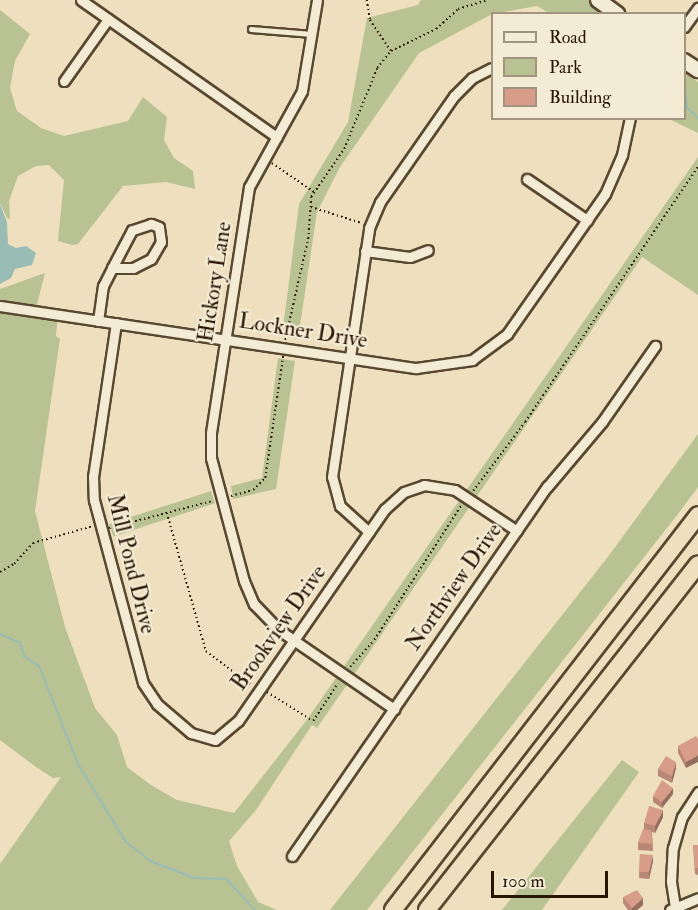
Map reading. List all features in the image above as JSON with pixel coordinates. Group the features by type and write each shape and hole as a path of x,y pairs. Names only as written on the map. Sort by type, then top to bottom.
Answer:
{"highway":[{"path":"393,910 698,515"},
{"path":"427,910 698,565"}],"street":[{"path":"81,0 277,137"},
{"name":"Hickory Lane","path":"317,0 302,91 249,187 210,446 221,498 244,581 262,615 393,710"},
{"path":"598,0 614,12"},
{"path":"686,24 698,8"},
{"path":"64,81 108,19"},
{"path":"369,532 347,514 333,487 348,358 370,225 380,202 454,96 472,78 491,68"},
{"name":"Lockner Drive","path":"0,306 416,368 459,364 487,352 515,323 587,220 613,179 629,120"},
{"path":"527,179 587,220"},
{"path":"98,321 103,286 112,268 132,230 151,224 159,228 161,242 150,259 134,268 112,268"},
{"path":"365,251 410,257 428,250"},
{"name":"Mill Pond Drive","path":"116,323 92,488 101,527 146,688 174,720 201,738 215,740"},
{"name":"Northview Drive","path":"292,856 517,531 562,468 602,422 655,346"},
{"name":"Brookview Drive","path":"215,740 238,721 385,509 404,492 424,485 445,486 466,497 517,531"},
{"path":"698,792 682,817 673,848 672,908 698,898"}],"lane":[{"path":"251,29 312,34"}],"path":[{"path":"367,0 370,20 391,51"},
{"path":"0,572 15,564 33,543 167,513 253,490 265,478 283,365 282,348 290,330 310,207 315,192 344,149 377,68 391,51 436,29 458,9 487,0"},
{"path":"264,157 315,192"},
{"path":"167,513 206,651 260,691 313,721 344,675 374,640 466,497 480,485 492,461 525,422 698,165"},
{"path":"310,207 370,225"}],"green space":[{"path":"421,0 598,0 616,12 547,12 537,6 491,12 491,15 419,53 340,167 317,212 298,339 282,336 299,204 348,122 367,18 418,5"},
{"path":"0,10 30,34 15,61 10,88 17,111 41,128 64,136 128,121 143,97 167,117 164,140 174,158 193,171 195,189 166,182 123,186 78,244 72,245 58,241 64,180 49,165 36,166 18,176 9,201 10,219 7,218 0,203"},
{"path":"686,74 698,82 698,133 671,120 686,120"},
{"path":"698,157 698,295 642,257 317,728 312,725 256,810 229,841 237,866 258,902 277,910 0,910 0,864 61,777 53,778 0,740 0,306 58,315 56,336 60,339 35,511 65,627 95,708 117,735 127,767 151,785 177,800 234,813 306,721"},
{"path":"45,273 36,308 0,301 0,289"},
{"path":"278,358 295,361 276,489 233,499 231,486 262,478"},
{"path":"698,434 698,487 681,510 367,910 330,910 607,558"},
{"path":"211,491 215,503 113,536 109,524"},
{"path":"622,760 639,772 542,910 502,910"}],"water":[{"path":"0,204 7,222 8,244 16,248 26,246 36,253 32,265 15,269 11,278 0,284"}],"building":[{"path":"696,736 698,755 686,762 678,746"},
{"path":"666,756 676,762 672,776 658,769"},
{"path":"662,780 673,788 662,802 653,796"},
{"path":"649,806 663,810 655,826 644,823"},
{"path":"643,829 651,830 653,844 638,843"},
{"path":"693,845 698,845 698,868 695,868"},
{"path":"640,854 653,855 649,872 639,872"},
{"path":"637,890 643,898 632,908 623,897"}],"waterway":[{"path":"686,98 687,108 698,118"},
{"path":"0,634 20,643 24,656 39,666 78,764 126,842 150,861 195,878 226,879 255,910"}]}
